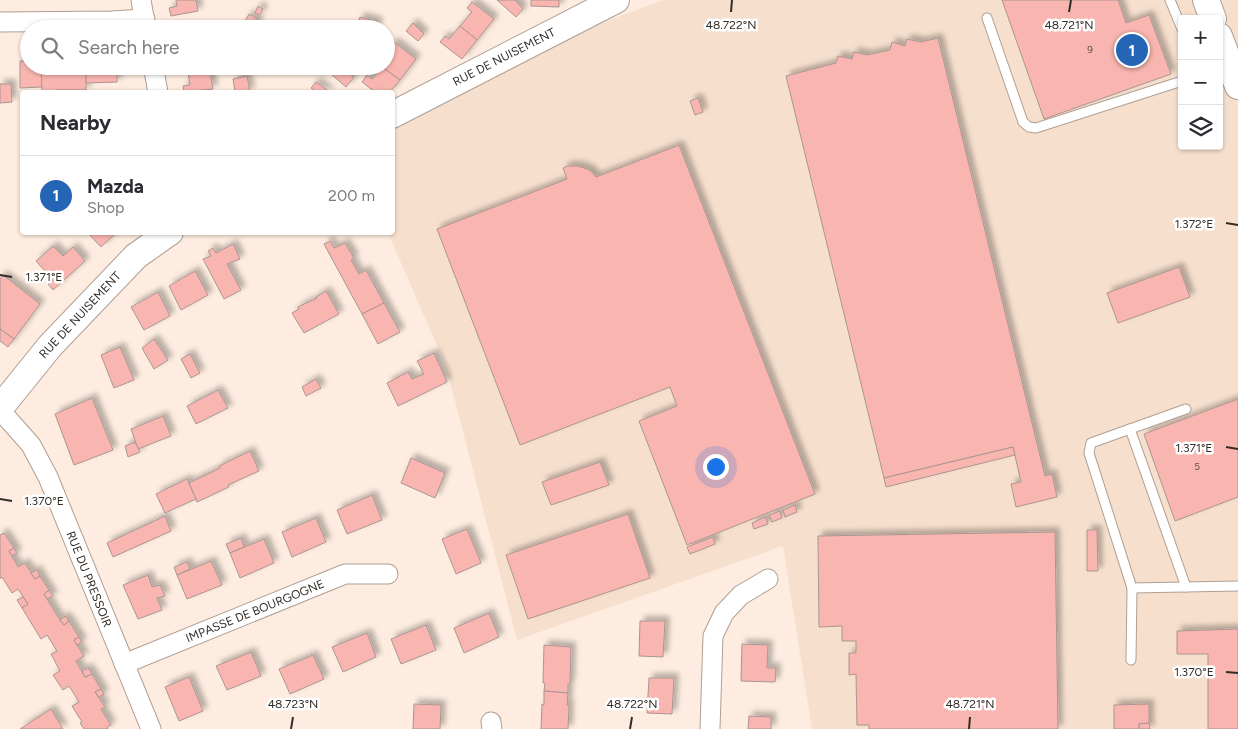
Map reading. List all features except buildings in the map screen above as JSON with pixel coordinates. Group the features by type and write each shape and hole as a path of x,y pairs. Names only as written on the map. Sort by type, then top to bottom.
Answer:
{"street":[{"path":"141,0 145,20"},
{"name":"RUE DE NUISEMENT","path":"395,113 616,0"},
{"path":"1206,0 1212,15"},
{"path":"0,22 20,22"},
{"path":"1223,47 1238,86"},
{"path":"154,75 158,90"},
{"name":"RUE DE NUISEMENT","path":"0,409 50,346 136,256 166,235"},
{"name":"RUE DU PRESSOIR","path":"0,409 31,445 48,477 151,729"},
{"name":"IMPASSE DE BOURGOGNE","path":"124,664 345,574 388,574"},
{"path":"710,729 714,636 724,613 741,594 768,579"}],"lane":[{"path":"1170,0 1178,19"},
{"path":"987,18 1024,122 1029,127 1036,128 1178,82"},
{"path":"1132,660 1132,588 1089,453 1091,443 1186,409"},
{"path":"1130,429 1186,587"},
{"path":"1132,588 1238,586"}],"shaded area":[{"path":"664,0 1238,0 1238,729 812,729 783,546 517,640 446,366 389,235 395,235 395,124 584,29"}],"place":[{"name":"Mazda","path":"1132,50"}]}
